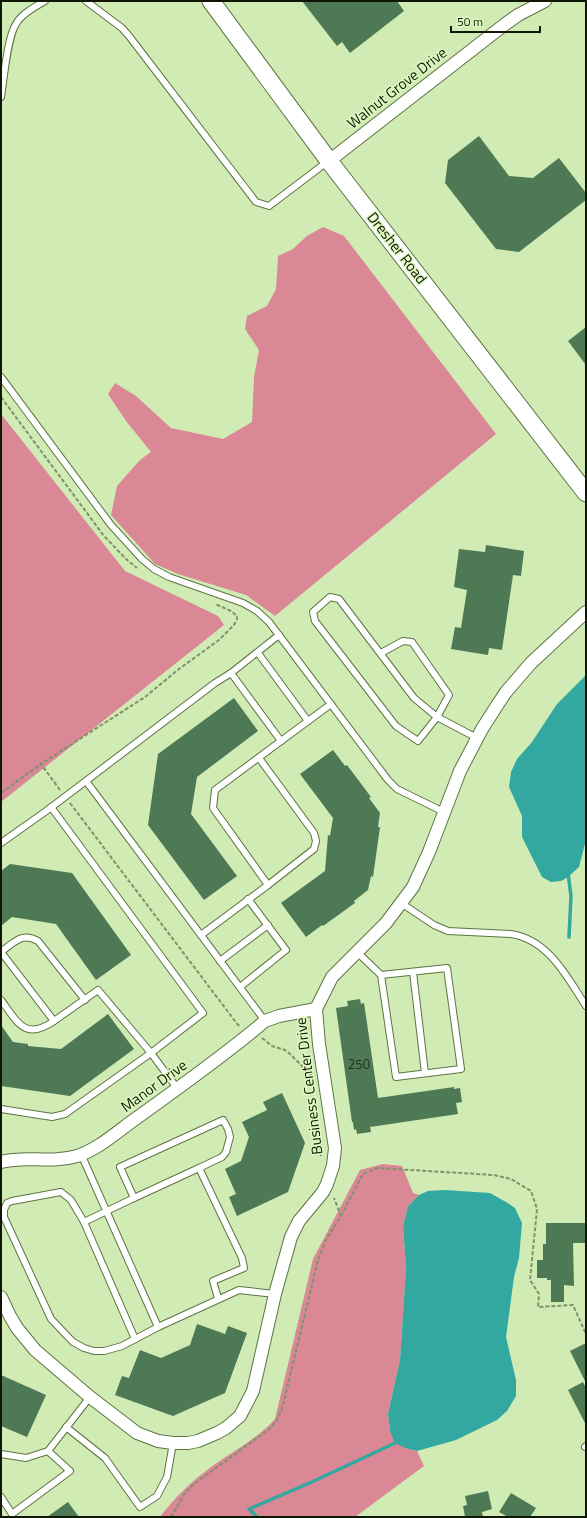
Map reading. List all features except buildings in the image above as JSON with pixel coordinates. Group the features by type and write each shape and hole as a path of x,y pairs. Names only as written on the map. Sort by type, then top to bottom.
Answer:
{"main road":[{"name":"Dresher Road","path":"211,1 329,161 586,493"}],"street":[{"name":"Walnut Grove Drive","path":"329,161 518,15 545,1"},
{"name":"Business Center Drive","path":"1,1297 10,1316 26,1339 45,1359 90,1397 137,1433 158,1441 172,1444 188,1443 207,1438 226,1428 240,1416 253,1391 275,1294 289,1242 299,1221 323,1192 333,1166 335,1148 319,1044 316,1009 332,977 386,923 416,881 460,772 478,738 506,692 531,663 586,612"},
{"name":"Manor Drive","path":"1,1162 19,1158 47,1160 61,1159 91,1151 254,1031 265,1021 279,1016 316,1009"}],"lane":[{"path":"1,97 10,42 15,24 19,19 46,1"},
{"path":"86,1 122,28 129,36 256,202 269,206 329,161"},
{"path":"1,377 111,525 142,560 154,569 169,577 243,603 257,611 269,622 388,780 397,789 444,812"},
{"path":"380,653 403,641 412,642 450,695 437,717 418,741 396,726 315,621 314,612 330,597 338,599 414,698 437,717 478,738"},
{"path":"1,843 86,781 215,683 258,653 279,635"},
{"path":"258,653 308,721"},
{"path":"231,673 281,741"},
{"path":"268,885 213,808 215,790 330,704"},
{"path":"201,935 314,850 316,841 314,833 258,758"},
{"path":"86,781 265,1021"},
{"path":"1,1109 52,1117 65,1114 151,1053 203,1013 51,807"},
{"path":"240,988 286,950 248,899"},
{"path":"401,903 434,925 448,931 511,934 532,942 545,950 556,961 586,1006"},
{"path":"220,961 268,925"},
{"path":"54,1022 1,952 22,938 31,938 38,941 85,1000"},
{"path":"357,952 381,975 396,1077 461,1069 447,968 381,975"},
{"path":"413,972 425,1073"},
{"path":"1,1000 19,1024 26,1029 39,1030 54,1022 98,990 151,1053 177,1088"},
{"path":"84,1222 222,1157 226,1152 230,1137 223,1120 120,1167 134,1198"},
{"path":"81,1154 158,1327"},
{"path":"199,1168 242,1258 244,1268 213,1281 218,1298"},
{"path":"135,1339 84,1222 71,1200 61,1192 6,1203 4,1218 52,1319 73,1342 84,1348 99,1351 122,1346 218,1298 239,1290 275,1294"},
{"path":"1,1454 26,1458 48,1451 90,1397"},
{"path":"66,1427 105,1458 140,1507 157,1496 167,1477 172,1444"},
{"path":"1,1497 12,1514 70,1471 48,1451"}],"path":[{"path":"1,397 104,536 138,569"},
{"path":"1,793 41,764 145,697 179,669 219,640 234,625 237,616 226,608 214,604"},
{"path":"41,764 238,1025 254,1031 272,1046 285,1050 312,1077 314,1081"},
{"path":"320,1125 318,1137 321,1161"},
{"path":"171,1517 185,1493 194,1484 260,1437 272,1427 278,1418 285,1396 318,1260 327,1238 341,1216 362,1174 377,1168 494,1175 511,1179 530,1192 537,1209 530,1280 539,1294 538,1307 573,1306 586,1334"},
{"path":"327,1184 341,1216"}],"shaded area":[{"path":"323,227 344,236 496,434 275,616 246,595 178,574 155,564 111,515 117,486 140,460 151,452 126,421 108,394 115,383 136,396 171,428 223,439 252,422 254,377 259,350 245,329 247,316 267,306 276,289 278,256 293,249 307,236"},
{"path":"1,414 125,571 218,616 224,625 1,802"},
{"path":"383,1164 402,1166 413,1193 419,1195 408,1206 403,1226 406,1268 400,1360 388,1414 390,1431 405,1448 417,1451 424,1466 355,1517 160,1517 177,1497 197,1478 253,1439 275,1419 313,1259 360,1170"}],"water":[{"path":"586,675 586,840 579,867 561,881 551,882 542,877 522,837 522,816 509,787 511,772 517,759 532,742 557,704"},
{"path":"445,1190 490,1193 515,1208 522,1223 519,1258 514,1277 506,1337 516,1380 516,1396 507,1411 497,1420 456,1440 417,1451 405,1448 395,1443 390,1431 388,1414 400,1360 406,1268 403,1226 408,1206 419,1195 428,1191"}],"waterway":[{"path":"568,873 571,896 569,937"},
{"path":"257,1517 249,1509 314,1481 395,1443 396,1440"}]}
